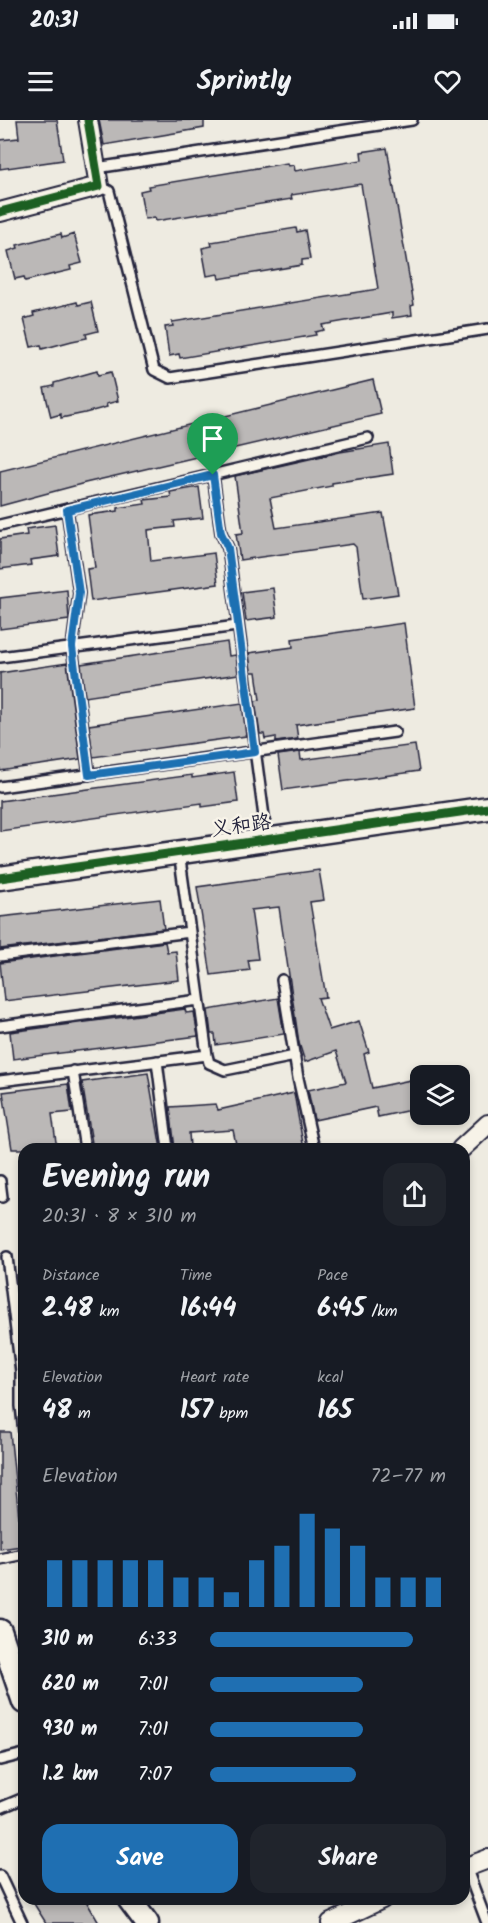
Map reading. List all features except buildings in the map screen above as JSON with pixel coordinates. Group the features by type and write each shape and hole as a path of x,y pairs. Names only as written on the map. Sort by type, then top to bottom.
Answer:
{"street":[{"path":"0,212 98,177 88,120"},
{"name":"义和路","path":"0,878 488,808"},
{"path":"467,1143 488,1124"},
{"path":"2,1641 18,1685"},
{"path":"470,1865 488,1859"},
{"path":"134,1905 147,1923"},
{"path":"331,1923 369,1905"}],"lane":[{"path":"412,120 98,177 109,191 154,370 170,378 488,330"},
{"path":"0,525 368,438"},
{"path":"213,475 221,533 228,548 267,839"},
{"path":"67,510 79,593 72,647 89,775"},
{"path":"0,657 237,626"},
{"path":"0,787 395,732"},
{"path":"179,852 209,1063 225,1070 295,1056"},
{"path":"0,956 190,932"},
{"path":"282,980 313,1143"},
{"path":"0,1026 199,1000"},
{"path":"0,1081 207,1054"},
{"path":"157,1061 167,1143"},
{"path":"74,1071 84,1143"},
{"path":"0,1181 2,1197"},
{"path":"7,1257 18,1347"},
{"path":"0,1559 18,1555"},
{"path":"0,1760 18,1756"},
{"path":"0,1808 18,1800"},
{"path":"0,1876 22,1923"},
{"path":"470,1880 487,1923"}],"cycle path":[{"path":"0,212 99,186 88,120"},
{"path":"0,878 488,808"}],"route":[{"path":"213,475 221,533 228,548 255,752 89,775 72,647 79,593 67,510 213,475"}]}
